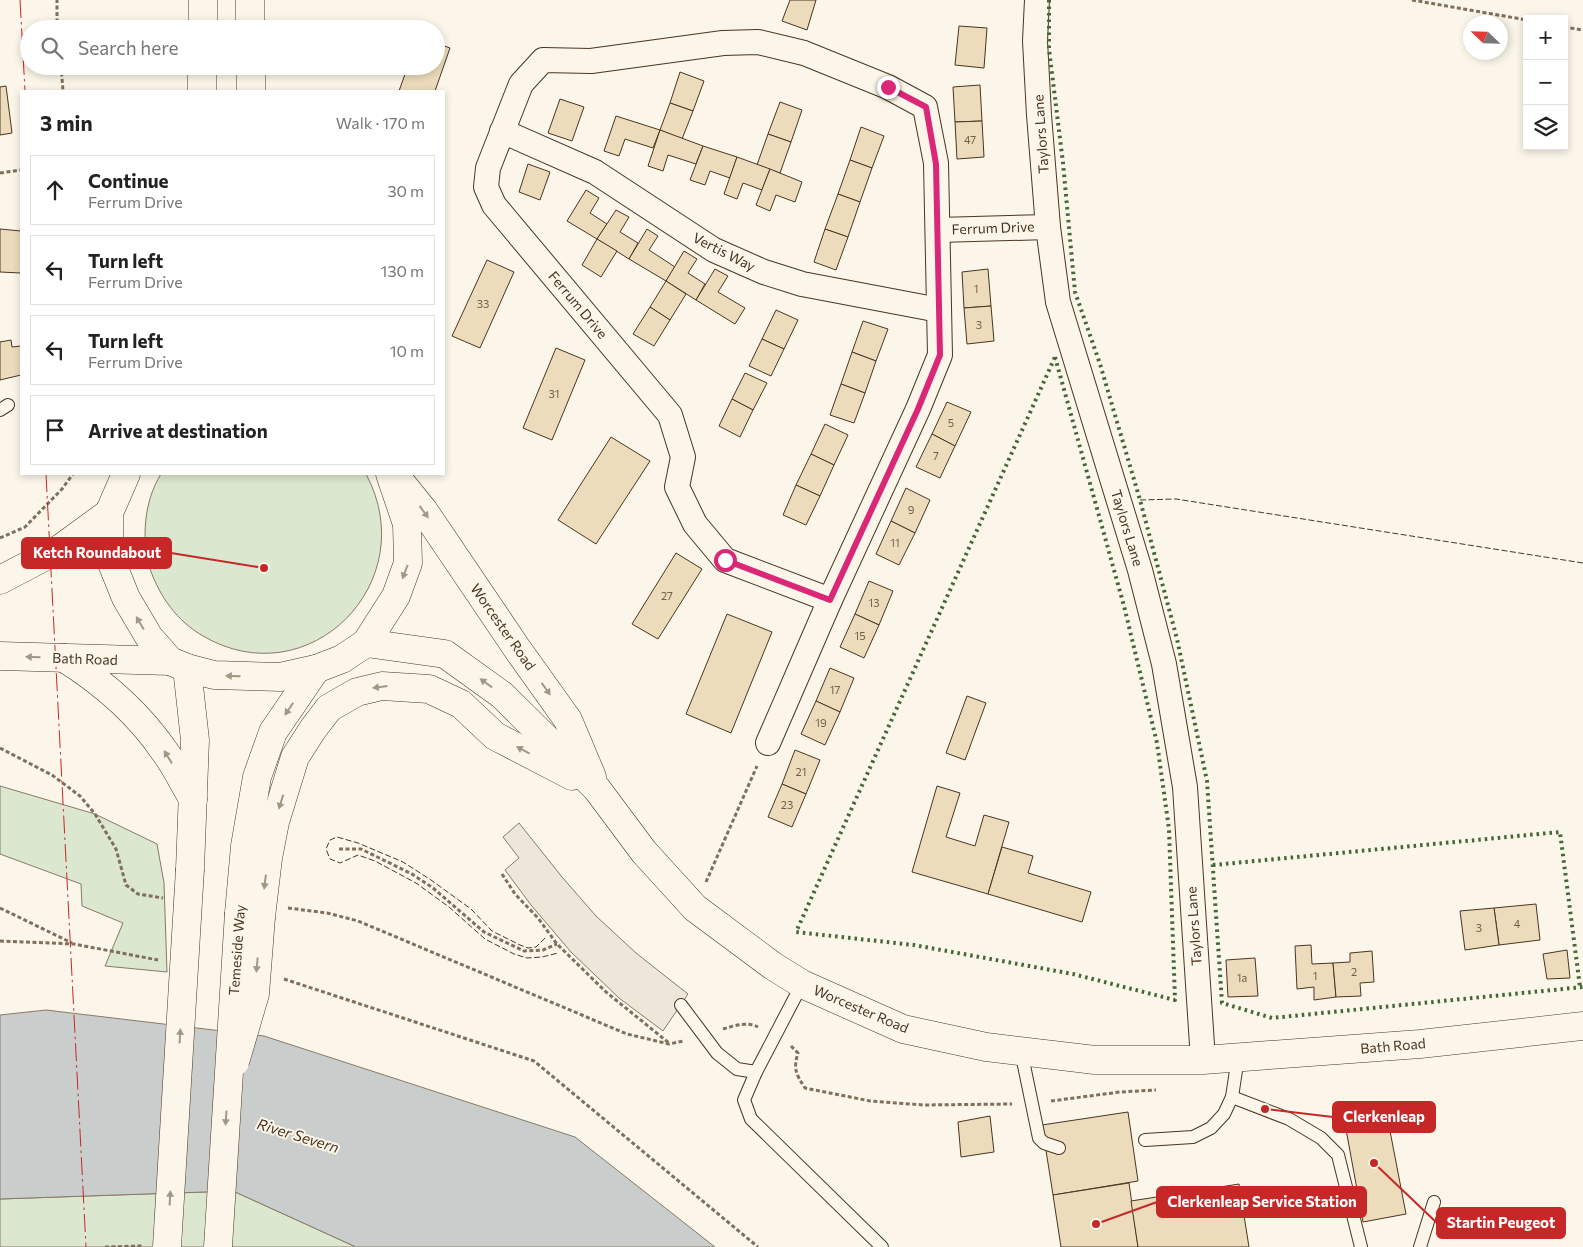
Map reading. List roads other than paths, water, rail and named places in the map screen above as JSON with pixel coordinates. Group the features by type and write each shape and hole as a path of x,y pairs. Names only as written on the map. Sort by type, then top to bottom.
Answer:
{"main road":[{"path":"203,0 203,20"},
{"path":"250,0 250,20"},
{"path":"202,75 202,90"},
{"path":"250,75 251,90"},
{"path":"126,475 109,513 109,556 126,598 149,637 179,665 195,740 190,869 167,1247"},
{"path":"366,642 396,596 408,563 407,524 390,475"},
{"name":"Worcester Road","path":"395,475 424,511 568,720 597,789"},
{"path":"0,580 61,548 109,513"},
{"name":"Worcester Road","path":"366,642 445,654 502,695 597,789 644,852 695,908 773,966 802,984 903,1029 986,1047 1095,1060 1203,1060"},
{"name":"Bath Road","path":"0,656 179,665 214,676 280,677 316,669 342,659 366,642"},
{"path":"64,658 122,701 149,730 193,799"},
{"name":"Temeside Way","path":"218,1247 228,1087 250,914 245,846 257,777 273,732 316,669"},
{"path":"250,914 268,858 275,822 295,758 329,708 357,692 382,686 428,689 461,704 495,736 597,789"},
{"name":"Bath Road","path":"1203,1060 1420,1044 1583,1026"}],"street":[{"name":"Taylors Lane","path":"1037,0 1035,41 1048,227 1058,302 1140,570 1164,664 1185,787 1203,1060"},
{"name":"Ferrum Drive","path":"758,42 804,53 888,87 926,107 936,164 940,355 918,409 830,600 725,560 695,524 677,487 683,456 670,415 494,205 486,187 488,168 502,131 521,84 543,60 591,61 723,43 758,42"},
{"name":"Vertis Way","path":"502,131 595,172 714,250 764,272 802,284 939,310"},
{"name":"Ferrum Drive","path":"938,230 1048,227"},
{"path":"768,743 830,600"}],"lane":[{"path":"802,984 756,1072 744,1100 750,1119 882,1247"},
{"path":"680,1005 717,1053 737,1069 756,1072"},
{"path":"1021,1051 1039,1138 1044,1143 1059,1148"},
{"path":"1145,1140 1193,1136 1211,1128 1224,1114 1232,1097 1238,1057"},
{"path":"1232,1097 1289,1119 1321,1138 1338,1155 1361,1247"},
{"path":"1420,1247 1434,1202"}],"water":[{"name":"River Severn","path":"46,1010 264,1036 575,1137 715,1247 356,1247 233,1191 0,1199 0,1015"}],"place":[{"name":"Ketch Roundabout","path":"264,568"},
{"name":"Clerkenleap","path":"1265,1109"},
{"name":"Startin Peugeot","path":"1374,1163"},
{"name":"Clerkenleap Service Station","path":"1096,1224"}]}
